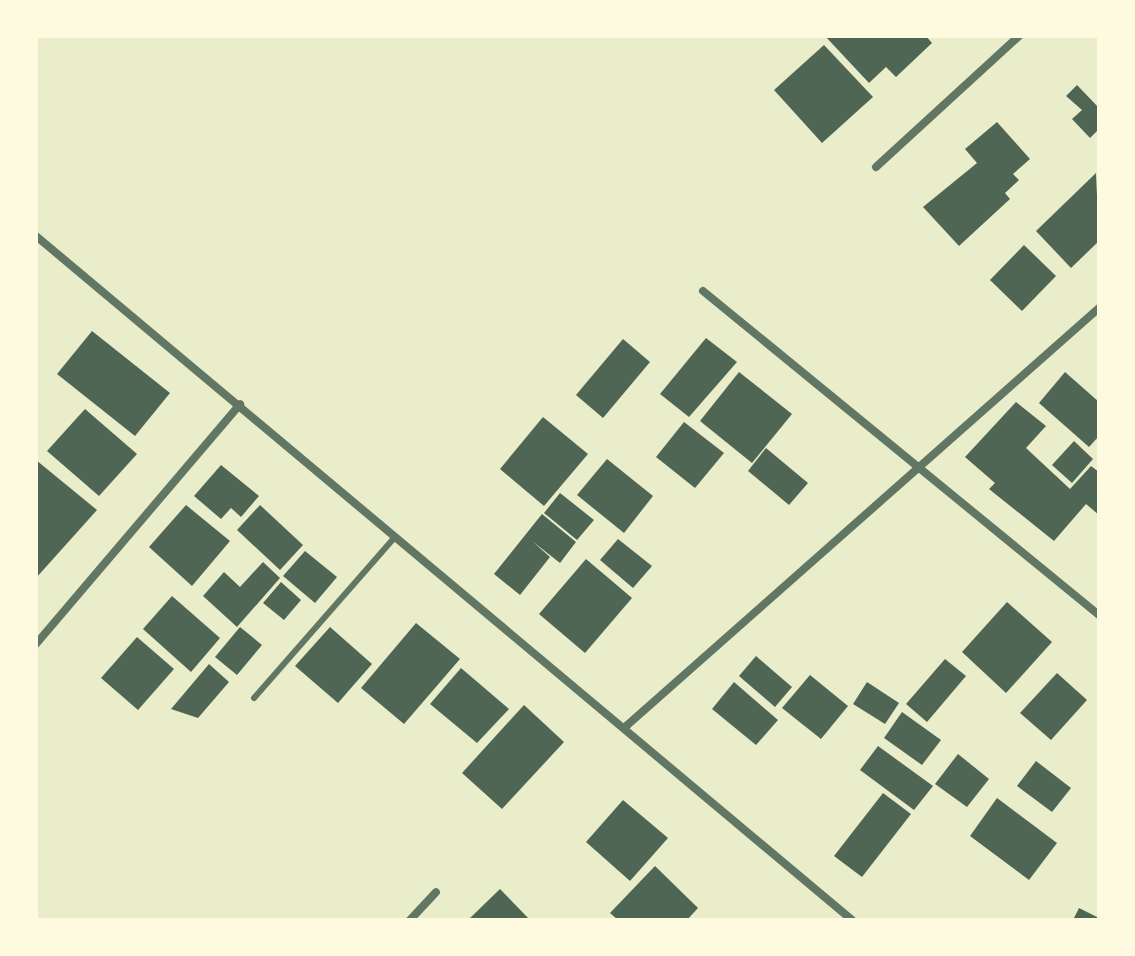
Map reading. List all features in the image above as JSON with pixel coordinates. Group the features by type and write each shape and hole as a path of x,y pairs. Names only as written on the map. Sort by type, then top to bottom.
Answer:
{"street":[{"path":"876,167 1019,36"},
{"path":"36,236 852,920"},
{"path":"703,291 1099,615"},
{"path":"624,728 1099,308"},
{"path":"36,644 240,404"},
{"path":"410,920 436,892"}],"lane":[{"path":"254,698 396,536"}],"building":[{"path":"825,36 926,36 932,43 896,77 886,67 869,83"},
{"path":"824,45 873,97 822,143 774,90"},
{"path":"1077,85 1099,108 1099,129 1090,138 1072,119 1082,110 1066,96"},
{"path":"997,122 1030,159 1013,174 1019,180 1005,193 1010,199 959,246 923,207 977,163 965,149"},
{"path":"1096,173 1099,241 1071,268 1036,231"},
{"path":"1024,245 1056,276 1022,311 990,280"},
{"path":"92,331 170,393 135,436 57,374"},
{"path":"706,338 737,362 689,417 660,394"},
{"path":"623,339 650,362 603,418 576,395"},
{"path":"739,372 792,414 752,463 700,421"},
{"path":"1065,372 1099,402 1099,436 1089,447 1039,403"},
{"path":"1016,402 1046,426 1026,448 1070,489 1091,466 1099,472 1099,515 1086,504 1054,541 989,489 995,483 965,457"},
{"path":"85,409 137,454 99,496 47,451"},
{"path":"543,417 588,454 544,506 500,469"},
{"path":"684,422 724,453 695,488 656,457"},
{"path":"1074,441 1093,459 1072,483 1052,465"},
{"path":"766,448 808,483 789,505 748,471"},
{"path":"607,459 653,496 624,533 577,495"},
{"path":"36,460 97,510 36,578"},
{"path":"221,465 259,496 241,517 231,508 221,519 194,496"},
{"path":"560,493 594,520 577,540 544,513"},
{"path":"186,505 230,541 192,586 149,547"},
{"path":"260,505 303,545 280,570 237,530"},
{"path":"542,514 576,542 560,563 532,541 550,557 520,595 494,574"},
{"path":"618,539 652,566 633,588 600,560"},
{"path":"305,551 337,577 315,603 283,576"},
{"path":"586,559 632,598 585,653 539,614"},
{"path":"263,562 280,578 237,627 203,596 224,572 240,587"},
{"path":"281,582 301,600 284,620 263,603"},
{"path":"172,596 220,638 191,672 143,629"},
{"path":"1007,602 1052,642 1006,693 962,652"},
{"path":"416,623 460,659 404,724 361,688"},
{"path":"240,627 262,645 237,675 215,657"},
{"path":"330,627 372,664 338,703 295,666"},
{"path":"137,637 174,669 138,710 101,678"},
{"path":"756,656 792,687 775,707 739,676"},
{"path":"945,659 966,676 927,722 906,704"},
{"path":"209,664 229,682 198,718 171,709"},
{"path":"461,668 509,709 477,743 430,704"},
{"path":"1057,673 1087,700 1051,740 1020,713"},
{"path":"810,675 848,706 821,739 782,708"},
{"path":"734,682 778,720 756,745 712,709"},
{"path":"867,682 899,703 885,724 853,704"},
{"path":"524,705 564,742 502,809 462,773"},
{"path":"902,712 941,740 922,765 884,738"},
{"path":"878,746 933,786 914,810 860,770"},
{"path":"958,754 989,779 967,807 935,784"},
{"path":"1036,761 1071,788 1052,812 1017,786"},
{"path":"883,793 911,814 862,877 834,856"},
{"path":"997,798 1057,843 1029,880 970,836"},
{"path":"623,800 668,838 630,881 586,842"},
{"path":"655,866 698,908 687,920 618,920 610,913"},
{"path":"500,889 530,920 468,920"},
{"path":"1079,908 1099,918 1099,920 1073,920"}]}
